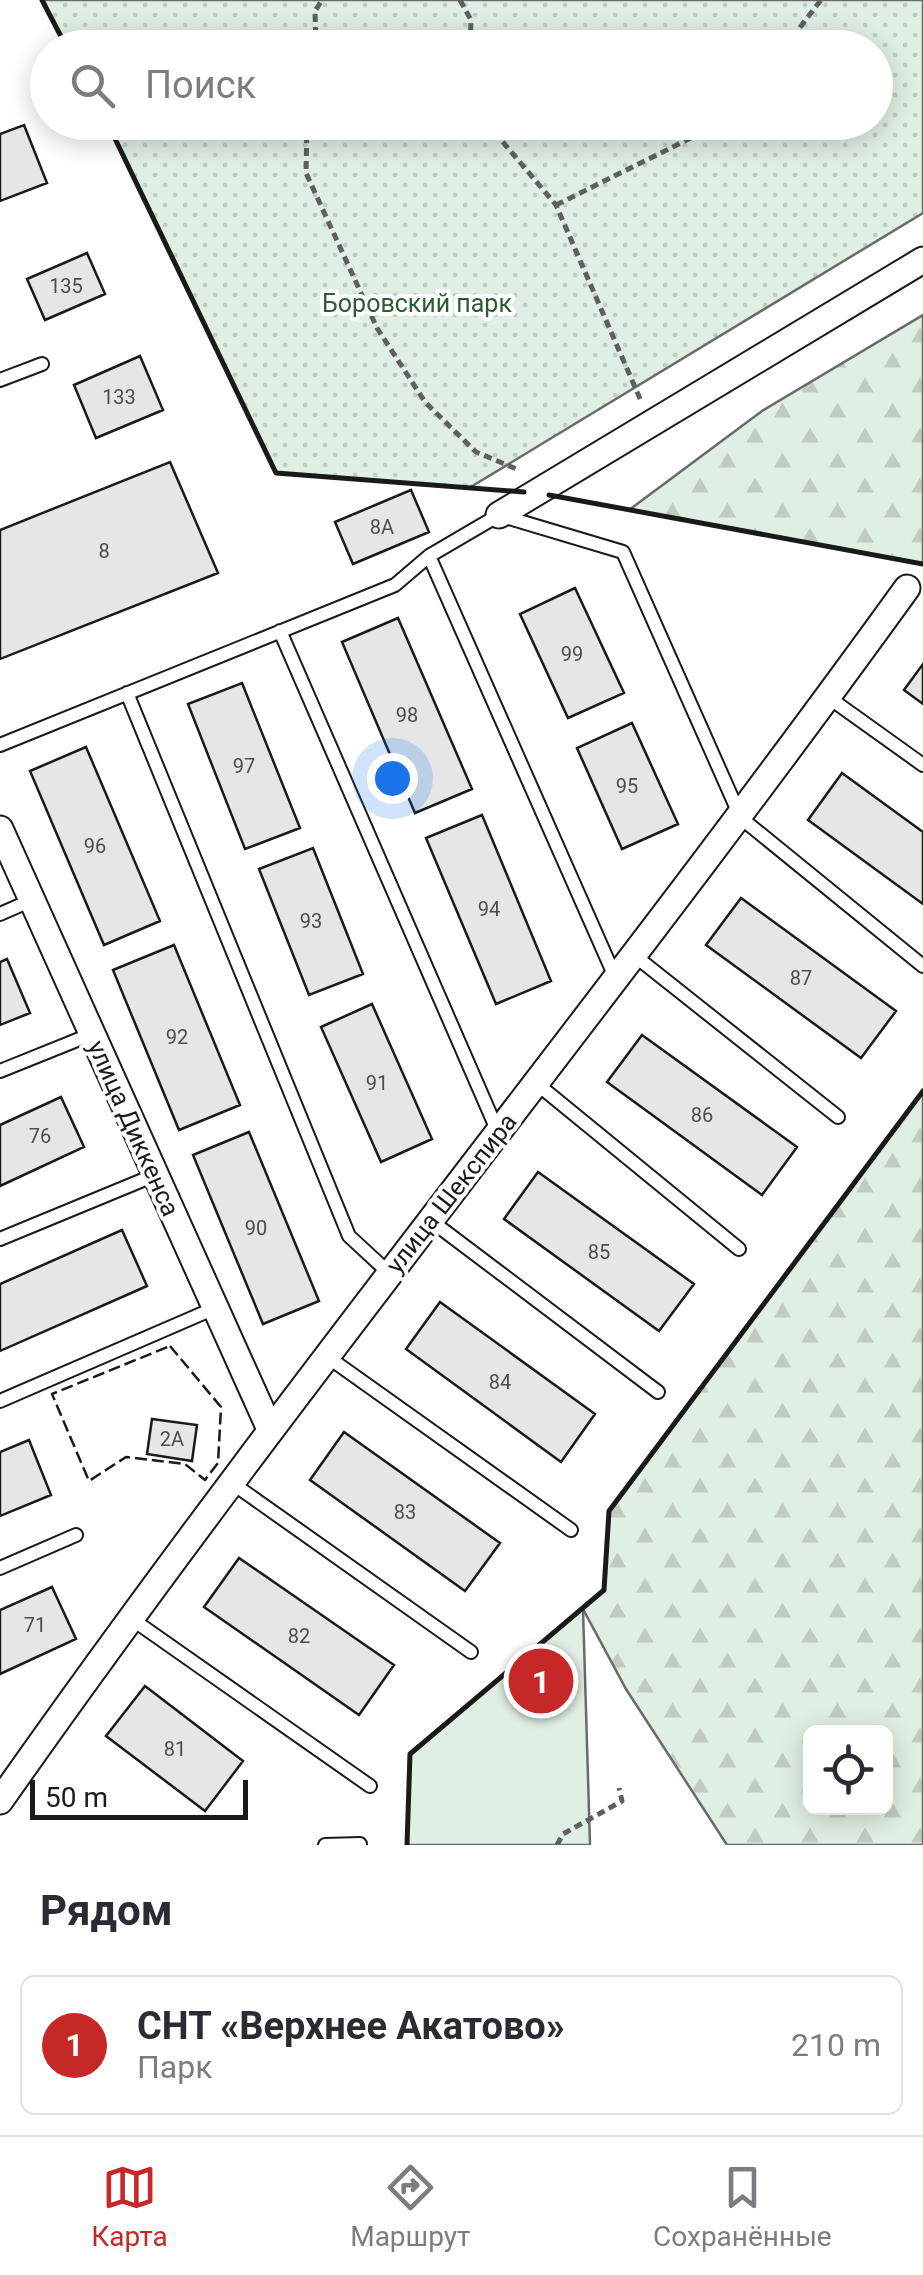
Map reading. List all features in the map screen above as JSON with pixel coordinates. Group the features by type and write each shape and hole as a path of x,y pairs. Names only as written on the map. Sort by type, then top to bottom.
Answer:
{"street":[{"path":"499,515 923,260"},
{"name":"улица Шекспира","path":"0,1801 269,1427 915,589"},
{"name":"улица Диккенса","path":"0,830 269,1427"}],"lane":[{"path":"0,380 42,364"},
{"path":"0,745 395,585 429,556 499,515 623,552 741,818 923,966"},
{"path":"429,556 616,980"},
{"path":"280,631 498,1132"},
{"path":"127,693 349,1236 388,1273"},
{"path":"828,697 923,765"},
{"path":"0,914 32,900"},
{"path":"634,956 838,1117"},
{"path":"0,1071 92,1034"},
{"path":"536,1083 739,1248"},
{"path":"0,1239 155,1175"},
{"path":"430,1220 658,1392"},
{"path":"0,1401 215,1308"},
{"path":"325,1355 570,1530"},
{"path":"232,1483 471,1652"},
{"path":"0,1568 76,1535"},
{"path":"129,1617 370,1786"},
{"path":"324,1845 360,1844"}],"path":[{"path":"316,30 315,10 322,0"},
{"path":"460,0 470,20 470,30"},
{"path":"798,30 821,0"},
{"path":"307,140 306,173 378,328 425,402 476,452 554,485"},
{"path":"501,140 556,205 652,425"},
{"path":"556,205 687,140"},
{"path":"557,1845 564,1834 622,1800 619,1788"}],"green space":[{"name":"Боровский парк","path":"42,0 923,0 923,213 469,488 276,473 115,140 893,140 893,30 58,30"},
{"path":"923,315 923,564 629,510 762,411"},
{"path":"923,1091 923,1845 727,1845 626,1689 583,1609 604,1589 609,1511"},
{"path":"583,1609 590,1845 407,1845 410,1754"}],"building":[{"path":"24,125 47,183 0,201 0,134"},
{"path":"87,253 105,294 45,320 27,279"},
{"path":"140,356 163,410 96,438 74,385"},
{"path":"170,462 218,573 0,659 0,530"},
{"path":"411,490 429,532 353,564 335,522"},
{"path":"575,588 624,693 568,718 520,614"},
{"path":"398,618 472,789 415,813 342,642"},
{"path":"923,664 923,704 904,690"},
{"path":"242,683 300,828 245,849 188,704"},
{"path":"632,723 678,824 622,849 577,748"},
{"path":"86,747 160,921 104,945 30,771"},
{"path":"842,773 923,832 923,904 808,820"},
{"path":"482,815 551,981 496,1004 426,838"},
{"path":"313,848 363,974 309,995 259,869"},
{"path":"741,898 896,1011 861,1058 706,945"},
{"path":"174,945 240,1105 179,1130 113,970"},
{"path":"7,959 30,1013 0,1025 0,962"},
{"path":"372,1004 432,1139 381,1162 321,1027"},
{"path":"642,1035 797,1147 762,1195 607,1082"},
{"path":"61,1097 84,1147 0,1186 0,1125"},
{"path":"249,1132 319,1301 263,1324 193,1155"},
{"path":"538,1172 694,1284 659,1331 504,1219"},
{"path":"122,1230 147,1286 0,1351 0,1284"},
{"path":"440,1302 595,1414 561,1462 406,1349"},
{"path":"152,1419 197,1425 192,1461 147,1454"},
{"path":"344,1432 500,1543 465,1591 310,1480"},
{"path":"29,1440 51,1495 0,1516 0,1452"},
{"path":"239,1558 394,1665 359,1715 204,1607"},
{"path":"52,1587 76,1639 0,1674 0,1610"},
{"path":"145,1686 243,1761 205,1811 106,1736"}],"fence":[{"path":"170,1346 221,1407 218,1463 205,1480 185,1464 126,1457 89,1481 52,1394 170,1346"}],"wall":[{"path":"42,0 58,30"},
{"path":"116,140 276,473 524,492"},
{"path":"549,495 923,564"},
{"path":"407,1845 410,1754 604,1590 609,1511 923,1091"}],"place":[{"name":"СНТ «Верхнее Акатово»","path":"541,1681"}]}
